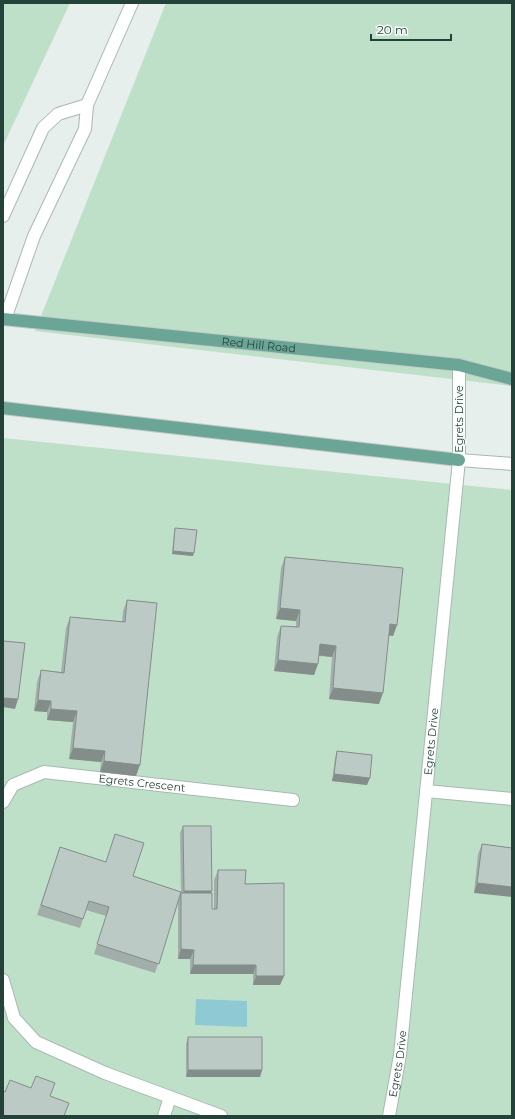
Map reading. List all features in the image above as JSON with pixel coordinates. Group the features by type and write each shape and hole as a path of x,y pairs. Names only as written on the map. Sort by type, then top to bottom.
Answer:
{"main road":[{"name":"Red Hill Road","path":"4,319 459,365 512,379"},
{"path":"3,408 459,460"}],"street":[{"path":"4,319 34,236 84,129 88,105 132,3"},
{"path":"3,216 43,128 58,114 88,105"},
{"name":"Egrets Drive","path":"389,1116 400,1055 459,460 459,365"},
{"path":"459,460 512,464"},
{"name":"Egrets Crescent","path":"3,802 13,785 44,772 293,800"},
{"path":"426,791 512,799"},
{"path":"3,980 14,1018 36,1042 105,1073 221,1116"},
{"path":"164,1116 170,1097"}],"green space":[{"path":"3,3 70,3 3,146"},
{"path":"166,3 512,3 512,386 35,331"},
{"path":"3,438 512,490 512,1116 3,1116"}],"water":[{"path":"196,999 247,1001 247,1027 195,1025"}],"building":[{"path":"175,528 197,530 194,553 173,551"},
{"path":"285,557 403,568 397,625 390,624 383,693 333,688 336,646 320,644 318,664 278,660 281,626 299,627 300,610 280,608"},
{"path":"127,600 157,603 140,765 104,761 105,751 73,748 77,711 51,709 51,701 38,700 41,670 64,673 70,617 125,622"},
{"path":"3,641 25,643 18,699 3,698"},
{"path":"337,751 372,755 370,778 334,774"},
{"path":"183,826 211,826 212,891 184,891"},
{"path":"115,834 144,843 133,876 181,892 159,964 97,944 109,907 89,901 83,919 41,905 60,847 106,862"},
{"path":"482,844 512,848 512,887 477,883"},
{"path":"218,870 246,870 245,884 284,883 284,976 256,976 256,965 193,965 194,950 181,949 181,893 212,893 212,909 217,909"},
{"path":"188,1037 262,1037 262,1070 188,1070"},
{"path":"36,1076 55,1083 50,1096 69,1103 64,1116 3,1116 3,1091 5,1092 10,1080 31,1088"}]}
